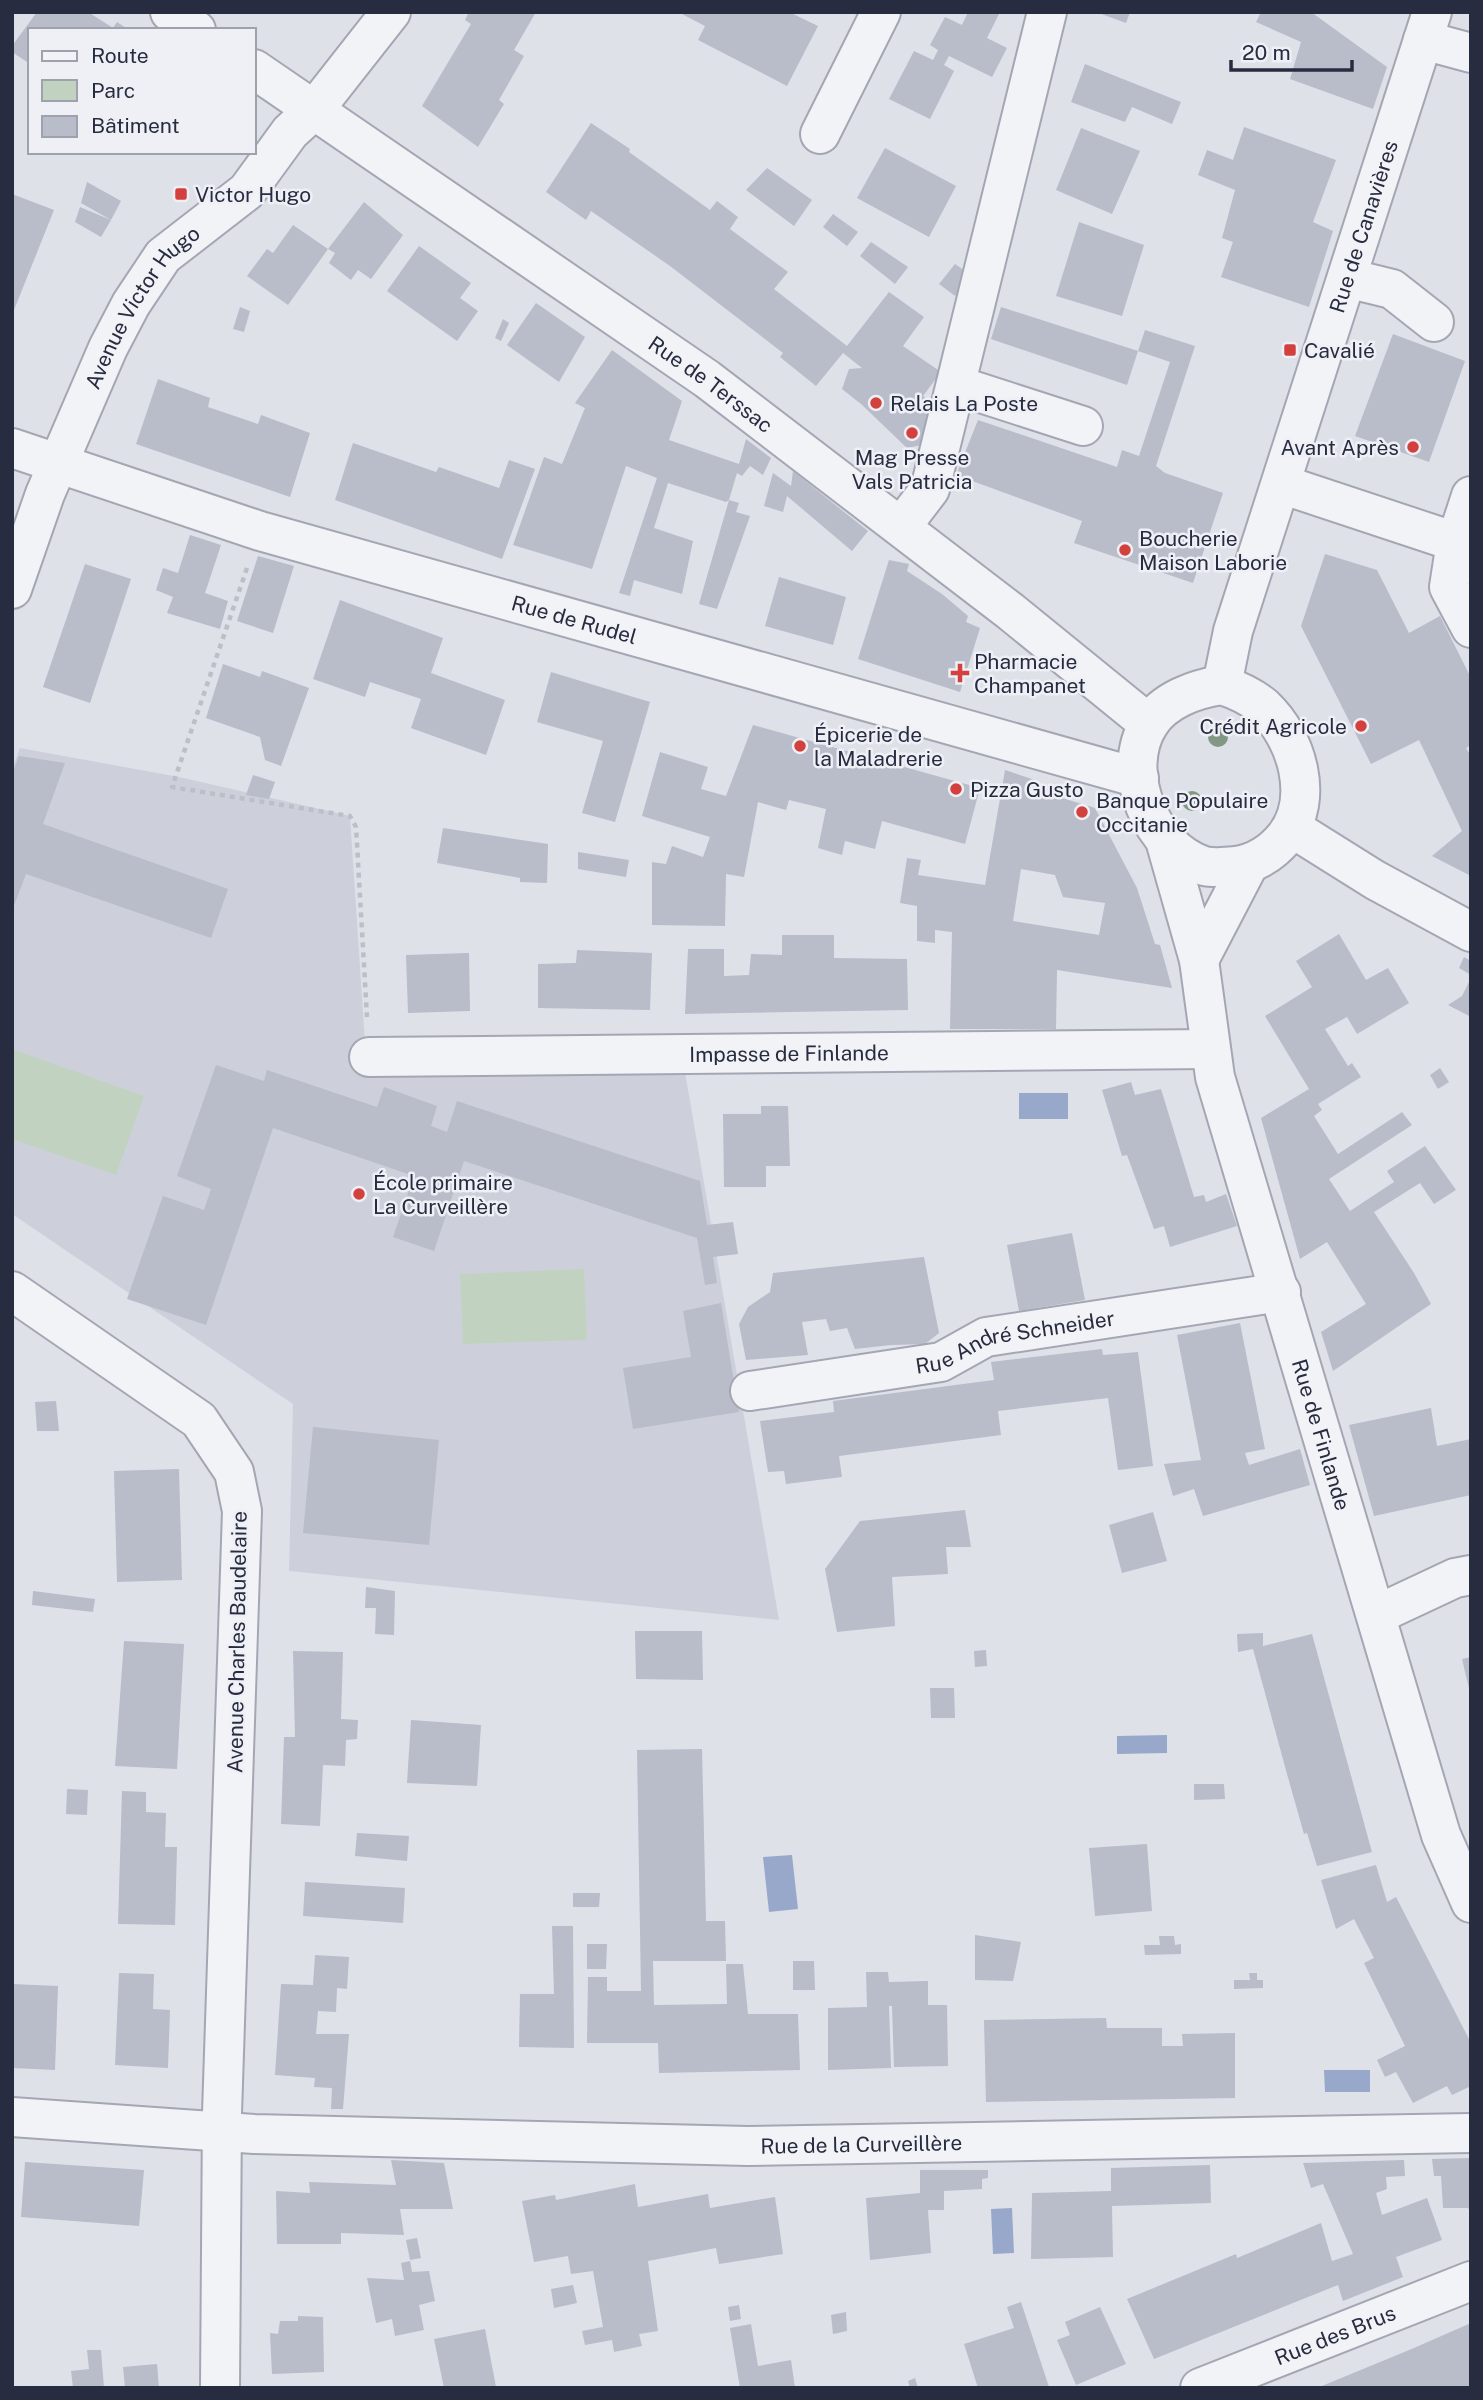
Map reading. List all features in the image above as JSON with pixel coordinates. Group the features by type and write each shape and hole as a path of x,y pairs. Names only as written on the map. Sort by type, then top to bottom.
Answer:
{"street":[{"path":"170,12 193,28"},
{"name":"Avenue Victor Hugo","path":"52,479 108,348 131,304 163,257 247,191 290,132 314,110 391,12"},
{"path":"820,134 881,12"},
{"path":"901,527 930,489 1047,12"},
{"path":"1427,26 1471,53"},
{"name":"Rue de Canavières","path":"1222,685 1233,631 1427,26"},
{"name":"Rue de Terssac","path":"256,70 707,379 1010,611 1149,724"},
{"path":"1347,278 1392,289 1434,321"},
{"path":"956,385 1083,426"},
{"name":"Rue de Rudel","path":"12,448 52,479 260,531 1139,778"},
{"path":"12,589 52,479"},
{"path":"1281,484 1456,541"},
{"path":"1471,496 1456,541 1449,587 1471,628"},
{"path":"1222,685 1246,694 1264,707 1283,729 1295,756 1300,784 1300,806 1292,828 1266,855 1249,864 1226,867 1205,866 1185,856 1166,839 1149,816 1139,778 1140,746 1149,724 1166,705 1186,694 1222,685"},
{"path":"1292,828 1375,880 1471,932"},
{"name":"Rue de Finlande","path":"1166,839 1199,960 1215,1077 1441,1835 1471,1903"},
{"path":"1199,960 1249,864"},
{"name":"Impasse de Finlande","path":"369,1057 1210,1049"},
{"name":"Avenue Charles Baudelaire","path":"12,1290 200,1420 234,1472 242,1511 233,2122 220,2388"},
{"name":"Rue André Schneider","path":"750,1391 941,1362 986,1337 1281,1292"},
{"path":"1376,1615 1455,1578 1471,1575"},
{"name":"Rue de la Curveillère","path":"12,2117 181,2128 233,2122 748,2146 1471,2133"},
{"name":"Rue des Brus","path":"1200,2388 1471,2281"}],"path":[{"path":"260,531 172,787 350,816 356,827 369,1057"}],"shaded area":[{"name":"École primaire La Curveillère","path":"20,748 179,777 350,816 367,1073 685,1072 779,1620 289,1571 293,1404 12,1214 12,769"}],"green space":[{"path":"12,1049 144,1096 116,1175 12,1139"},
{"path":"584,1269 587,1340 463,1344 460,1274"}],"water":[{"path":"1019,1093 1068,1093 1068,1119 1019,1119"},
{"path":"1167,1735 1167,1753 1117,1754 1117,1736"},
{"path":"792,1855 798,1909 769,1912 763,1857"},
{"path":"1324,2070 1370,2070 1370,2092 1325,2092"},
{"path":"1012,2208 1014,2253 993,2254 991,2209"}],"building":[{"path":"37,12 88,12 113,28 28,28 28,63 12,52 12,46"},
{"path":"469,12 536,12 514,50 524,56 499,100 504,104 478,147 422,106 471,24 465,20"},
{"path":"678,12 789,12 818,26 787,86 698,40 705,26"},
{"path":"968,12 1000,12 987,38 1007,48 992,77 949,56 944,65 954,71 930,119 889,99 914,51 933,60 938,50 930,45 945,17 962,25"},
{"path":"1096,12 1130,12 1126,23"},
{"path":"1261,12 1311,12 1387,67 1373,109 1290,79 1301,42 1256,22"},
{"path":"117,22 126,28 113,28"},
{"path":"1085,64 1181,102 1172,124 1132,107 1125,122 1071,102"},
{"path":"591,123 710,210 717,201 738,217 730,229 788,272 774,289 847,346 889,292 924,317 903,346 941,372 923,396 940,410 922,445 907,448 842,389 849,369 862,368 843,353 816,386 780,357 783,353 670,266 591,211 586,220 546,192"},
{"path":"1244,127 1336,160 1313,222 1333,231 1309,307 1221,277 1233,242 1222,238 1235,190 1198,175 1207,150 1233,160"},
{"path":"1081,128 1140,151 1112,214 1056,190"},
{"path":"885,148 956,186 929,237 857,198"},
{"path":"767,168 812,200 794,226 746,190"},
{"path":"87,182 121,201 111,220 81,203"},
{"path":"12,194 54,210 12,315"},
{"path":"364,202 403,235 371,279 358,270 351,280 329,263 335,253 328,249"},
{"path":"80,207 111,220 101,237 75,222"},
{"path":"833,214 858,232 847,246 823,227"},
{"path":"1079,222 1144,245 1122,316 1056,296"},
{"path":"293,225 328,249 288,305 247,276 267,249 273,253"},
{"path":"871,242 908,267 895,284 860,256"},
{"path":"419,246 471,283 460,298 478,311 457,341 387,291"},
{"path":"955,264 971,275 955,296 939,284"},
{"path":"536,303 585,337 559,382 507,345"},
{"path":"240,307 250,311 244,332 233,329"},
{"path":"1001,307 1138,351 1127,385 991,339"},
{"path":"503,319 509,323 501,341 495,338"},
{"path":"1145,330 1195,346 1156,466 1165,473 1223,493 1193,583 1074,543 1082,521 956,475 978,420 1117,467 1122,450 1139,456 1170,362 1138,351"},
{"path":"1393,334 1465,361 1429,462 1355,436"},
{"path":"612,350 682,401 669,440 739,464 746,439 771,458 763,475 750,466 742,476 737,473 726,502 668,483 654,528 693,541 682,594 634,580 630,596 619,593 657,478 626,466 592,569 513,545 544,457 562,464 585,408 575,403"},
{"path":"158,379 210,398 208,407 258,424 261,415 310,433 290,497 136,444"},
{"path":"353,443 436,472 439,467 499,488 509,460 535,469 502,559 335,500"},
{"path":"793,471 868,531 852,551 787,496 783,512 764,506 773,473 791,486"},
{"path":"729,500 739,503 736,512 750,516 717,609 699,604"},
{"path":"190,535 221,545 205,593 228,601 220,629 167,613 173,597 156,590 163,568 178,573"},
{"path":"1325,554 1377,570 1409,633 1440,616 1471,678 1471,745 1466,748 1471,756 1471,876 1432,856 1462,831 1419,740 1371,764 1301,626"},
{"path":"258,556 294,566 273,633 237,621"},
{"path":"889,560 909,564 907,571 942,594 968,616 966,622 980,628 960,692 858,659"},
{"path":"85,564 131,579 90,703 43,687"},
{"path":"779,577 846,597 833,645 765,626"},
{"path":"340,600 443,638 431,673 505,700 486,755 411,728 421,699 370,682 365,697 313,679"},
{"path":"223,664 260,677 262,671 309,688 281,766 265,760 260,737 206,718"},
{"path":"551,672 650,702 615,822 582,813 603,741 537,722"},
{"path":"753,725 980,788 965,844 882,821 875,849 845,841 842,855 818,848 826,809 789,800 786,810 758,802 744,877 726,874 725,926 652,925 652,862 666,864 672,846 703,857 710,837 642,816 660,752 708,767 701,789 726,796"},
{"path":"19,756 65,763 43,824 228,889 211,938 26,874 12,911 12,774"},
{"path":"1005,770 1035,780 1033,789 1095,808 1137,888 1155,944 1160,945 1172,988 1057,970 1056,1029 950,1029 952,932 935,930 935,943 917,941 917,906 900,903 907,858 921,860 918,875 985,885","holes":["1021,869 1055,875 1063,897 1105,903 1099,935 1013,921"]},
{"path":"253,775 275,782 269,799 246,795"},
{"path":"443,828 548,844 547,883 520,882 520,878 437,863"},
{"path":"578,852 629,860 626,877 578,869"},
{"path":"1339,934 1366,980 1388,968 1409,1003 1357,1034 1347,1017 1325,1029 1348,1066 1352,1063 1361,1077 1318,1104 1322,1110 1314,1116 1338,1154 1402,1112 1412,1125 1329,1179 1350,1211 1394,1182 1387,1171 1425,1146 1456,1190 1434,1204 1420,1183 1374,1212 1431,1304 1333,1371 1321,1332 1366,1304 1327,1242 1300,1259 1261,1118 1309,1089 1265,1016 1312,987 1296,961"},
{"path":"782,935 834,935 834,958 907,959 908,1010 685,1014 688,949 724,949 724,976 749,975 751,954 782,955"},
{"path":"577,950 652,953 650,1010 538,1008 538,964 576,963"},
{"path":"469,953 470,1011 408,1013 406,955"},
{"path":"1464,957 1471,961 1471,975 1459,968"},
{"path":"1471,978 1471,1017 1448,1005 1462,996"},
{"path":"216,1065 264,1081 267,1070 377,1107 384,1087 437,1106 431,1126 447,1132 457,1101 700,1181 707,1225 733,1222 738,1254 713,1257 717,1283 705,1285 697,1238 464,1161 434,1251 393,1237 414,1176 273,1128 206,1325 127,1299 163,1196 204,1210 211,1189 177,1176"},
{"path":"1440,1068 1449,1082 1438,1089 1430,1075"},
{"path":"1131,1082 1135,1095 1161,1089 1194,1197 1204,1195 1206,1202 1226,1194 1237,1226 1170,1247 1164,1226 1154,1229 1127,1155 1122,1156 1102,1090"},
{"path":"761,1106 788,1106 790,1166 766,1166 766,1187 724,1187 723,1114 761,1114"},
{"path":"1072,1233 1085,1300 1019,1311 1007,1245"},
{"path":"924,1257 939,1333 925,1344 855,1349 847,1328 830,1331 826,1319 802,1322 808,1355 746,1360 739,1324 748,1307 770,1292 773,1273"},
{"path":"721,1303 739,1412 633,1429 623,1368 691,1357 683,1311"},
{"path":"1240,1323 1265,1449 1245,1453 1249,1465 1300,1449 1310,1485 1203,1516 1194,1489 1173,1496 1164,1464 1201,1460 1177,1335"},
{"path":"1102,1349 1103,1355 1138,1352 1153,1466 1118,1470 1108,1398 998,1411 1001,1435 839,1456 842,1477 786,1484 784,1471 768,1472 760,1421 834,1412 833,1401 994,1380 991,1362"},
{"path":"56,1401 59,1431 37,1431 35,1402"},
{"path":"1431,1408 1437,1446 1471,1439 1471,1495 1374,1516 1349,1425"},
{"path":"313,1427 439,1440 429,1545 303,1533"},
{"path":"179,1469 182,1580 117,1582 114,1471"},
{"path":"965,1510 971,1547 946,1547 948,1574 892,1577 895,1626 837,1632 825,1569 860,1521"},
{"path":"1153,1512 1167,1561 1122,1573 1109,1525"},
{"path":"366,1587 395,1591 394,1635 375,1634 376,1608 365,1608"},
{"path":"33,1591 95,1599 93,1612 32,1605"},
{"path":"635,1631 702,1631 703,1680 636,1679"},
{"path":"1263,1633 1263,1646 1312,1634 1372,1852 1317,1866 1307,1833 1304,1834 1253,1649 1238,1652 1237,1634"},
{"path":"124,1641 184,1644 177,1769 115,1766"},
{"path":"986,1650 987,1666 975,1667 974,1651"},
{"path":"293,1651 343,1652 341,1719 358,1720 357,1739 346,1740 345,1766 323,1765 320,1826 281,1824 284,1737 295,1737"},
{"path":"1471,1657 1471,1693 1470,1693 1462,1659"},
{"path":"930,1688 954,1688 955,1718 931,1718"},
{"path":"411,1720 481,1725 477,1786 407,1783"},
{"path":"702,1749 706,1921 725,1921 726,1961 653,1961 654,2005 727,2004 726,1964 743,1964 748,2014 798,2014 800,2070 659,2073 658,2043 587,2043 588,1977 607,1977 607,1991 641,1991 637,1750"},
{"path":"1194,1784 1224,1784 1225,1799 1194,1800"},
{"path":"67,1789 88,1790 87,1815 66,1814"},
{"path":"122,1791 146,1792 146,1812 166,1813 165,1847 177,1847 175,1925 118,1924"},
{"path":"357,1833 409,1836 407,1861 355,1856"},
{"path":"1147,1844 1152,1911 1095,1916 1089,1848"},
{"path":"1376,1865 1387,1902 1396,1897 1471,2043 1471,2086 1452,2095 1447,2086 1413,2103 1396,2072 1385,2077 1377,2060 1405,2046 1364,1963 1374,1958 1354,1919 1336,1929 1321,1880"},
{"path":"305,1882 405,1888 403,1923 303,1916"},
{"path":"573,1893 600,1893 599,1907 573,1907"},
{"path":"552,1926 573,1926 574,2048 519,2047 520,1994 554,1994"},
{"path":"975,1935 1021,1942 1013,1981 975,1980"},
{"path":"1159,1936 1174,1936 1175,1945 1181,1944 1181,1954 1145,1955 1144,1945 1160,1945"},
{"path":"587,1944 607,1944 606,1969 587,1969"},
{"path":"315,1955 349,1957 347,1989 337,1988 336,2012 318,2011 316,2034 349,2034 343,2109 331,2109 332,2088 314,2087 315,2078 275,2075 281,1984 313,1985"},
{"path":"793,1961 814,1961 815,1990 793,1990"},
{"path":"866,1972 888,1972 889,1982 928,1981 928,2005 947,2005 948,2066 894,2067 892,2006 889,2006 891,2068 828,2070 828,2008 867,2007"},
{"path":"119,1973 154,1974 153,2009 170,2010 168,2068 115,2065"},
{"path":"1249,1973 1257,1973 1257,1980 1263,1980 1263,1988 1234,1989 1234,1980 1250,1980"},
{"path":"12,1984 58,1986 55,2070 12,2068"},
{"path":"1106,2018 1107,2028 1162,2028 1162,2046 1183,2046 1182,2034 1235,2033 1235,2098 986,2102 984,2020"},
{"path":"1471,2158 1471,2213 1468,2208 1443,2208 1441,2176 1434,2176 1432,2159"},
{"path":"391,2160 444,2163 453,2209 400,2209 404,2235 341,2233 341,2244 277,2244 276,2191 310,2193 309,2182 396,2185"},
{"path":"1404,2160 1405,2176 1386,2177 1387,2189 1376,2193 1382,2215 1427,2198 1442,2240 1396,2257 1403,2277 1343,2301 1338,2285 1154,2359 1127,2299 1236,2254 1237,2258 1321,2223 1332,2261 1353,2254 1323,2184 1311,2188 1303,2163"},
{"path":"25,2162 144,2170 139,2226 21,2217"},
{"path":"1210,2165 1211,2203 1112,2206 1113,2257 1031,2259 1032,2193 1111,2191 1111,2168"},
{"path":"920,2170 988,2170 988,2178 982,2179 982,2189 944,2191 944,2210 928,2210 931,2253 870,2260 866,2198 920,2193"},
{"path":"635,2184 638,2207 708,2194 710,2208 775,2197 783,2254 719,2264 716,2248 648,2261 658,2331 639,2334 642,2346 614,2352 612,2340 585,2345 582,2331 603,2327 593,2271 571,2274 568,2256 534,2262 522,2201 555,2195 556,2200"},
{"path":"417,2238 421,2258 410,2260 406,2240"},
{"path":"410,2261 412,2272 429,2271 435,2301 419,2305 424,2330 395,2336 392,2319 376,2323 367,2278 404,2280 401,2263"},
{"path":"573,2285 577,2303 554,2308 551,2289"},
{"path":"1021,2302 1049,2387 978,2388 964,2344 1014,2328 1007,2307"},
{"path":"739,2305 741,2319 730,2321 728,2307"},
{"path":"1100,2307 1126,2364 1076,2385 1057,2340 1070,2335 1065,2322"},
{"path":"846,2312 847,2331 833,2334 831,2315"},
{"path":"298,2316 323,2317 324,2372 272,2374 270,2333 278,2334 280,2321 298,2321"},
{"path":"1471,2323 1471,2387 1317,2388 1414,2348"},
{"path":"751,2324 758,2366 791,2360 795,2388 740,2388 730,2328"},
{"path":"485,2329 496,2387 444,2388 434,2339"},
{"path":"87,2350 101,2350 104,2388 73,2388 71,2371 89,2369"},
{"path":"157,2364 159,2388 125,2388 123,2367"},
{"path":"915,2378 918,2388 910,2388 908,2381"}],"place":[{"name":"Victor Hugo","path":"181,194"},
{"name":"Cavalié","path":"1290,350"},
{"name":"Relais La Poste","path":"876,403"},
{"name":"Mag Presse Vals Patricia","path":"912,433"},
{"name":"Avant Après","path":"1413,447"},
{"name":"Boucherie Maison Laborie","path":"1125,550"},
{"name":"Pharmacie Champanet","path":"960,673"},
{"name":"Crédit Agricole","path":"1361,726"},
{"name":"Épicerie de la Maladrerie","path":"800,746"},
{"name":"Pizza Gusto","path":"956,789"},
{"name":"Banque Populaire Occitanie","path":"1082,812"},
{"name":"École primaire La Curveillère","path":"359,1194"}]}
